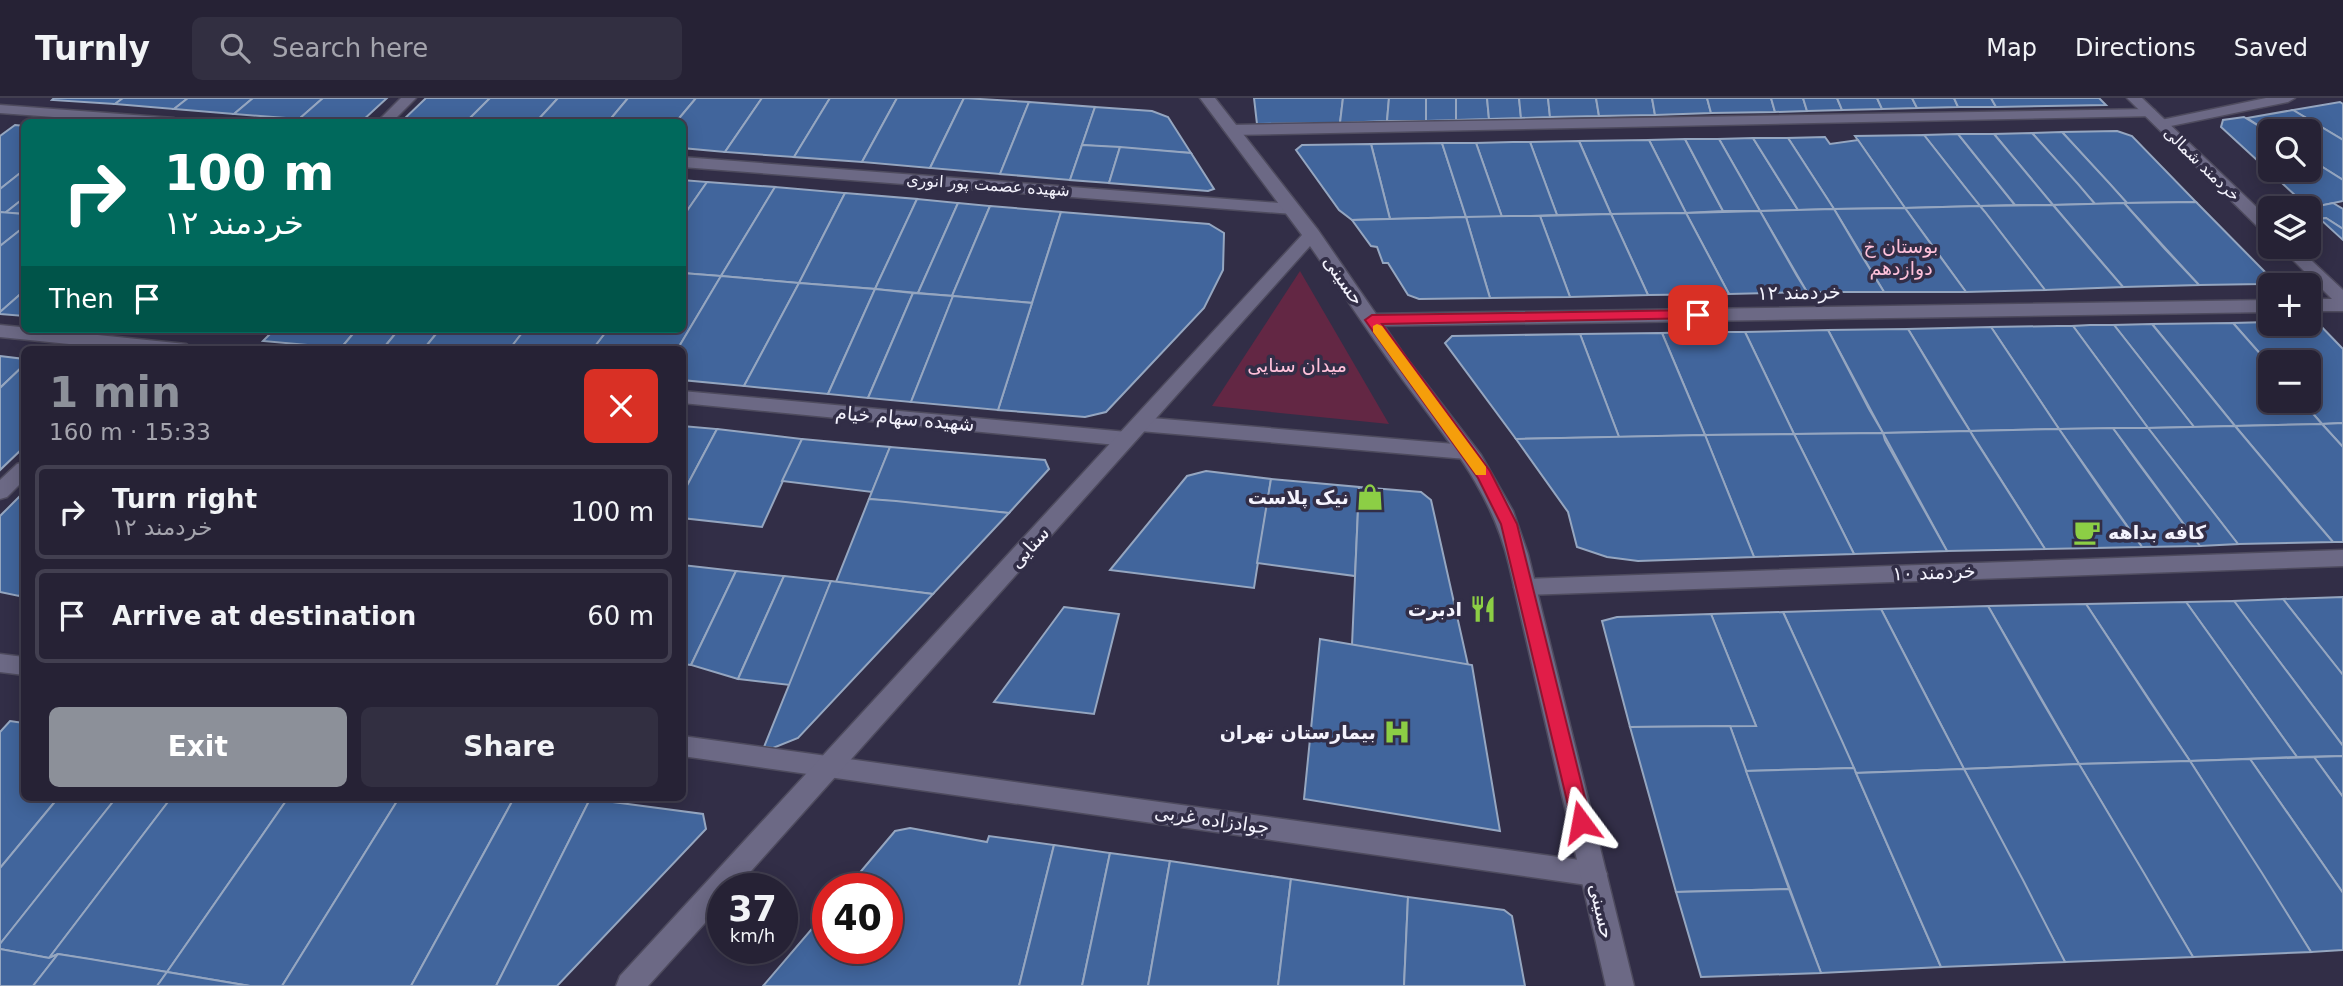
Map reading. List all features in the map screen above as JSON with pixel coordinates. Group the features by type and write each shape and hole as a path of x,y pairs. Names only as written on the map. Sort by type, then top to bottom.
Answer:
{"street":[{"path":"387,119 409,98"},
{"path":"1207,98 1312,234"},
{"name":"خردمند شمالی","path":"2134,98 2258,218"},
{"path":"1232,130 2155,119 2288,98"},
{"path":"0,109 134,119"},
{"name":"شهیده عصمت پور انوری","path":"686,162 1293,209"},
{"name":"حسینی","path":"1312,234 1484,475 1509,524 1620,986"},
{"name":"سنایی","path":"630,986 1312,234"},
{"path":"2300,259 2343,303"},
{"path":"2321,305 2343,303"},
{"name":"خردمند ۱۲","path":"1372,320 2258,306"},
{"path":"0,331 132,346"},
{"path":"152,346 166,333"},
{"name":"شهیده سهام خیام","path":"686,397 1133,431"},
{"path":"1133,431 1466,452"},
{"path":"0,492 21,472"},
{"name":"خردمند ۱۰","path":"1525,587 2343,558"},
{"path":"0,663 21,666"},
{"name":"جوادزاده غربی","path":"686,747 1594,874"}],"green space":[{"name":"میدان سنایی","path":"1300,271 1389,424 1212,406"}],"building":[{"path":"123,98 115,104 52,100"},
{"path":"123,98 188,98 174,109 115,104"},
{"path":"188,98 253,98 234,114 174,109"},
{"path":"253,98 323,98 299,119 234,114"},
{"path":"323,98 387,98 364,119 299,119"},
{"path":"426,98 490,98 469,119 404,119"},
{"path":"490,98 558,98 539,119 469,119"},
{"path":"558,98 628,98 610,119 539,119"},
{"path":"628,98 696,98 678,119 610,119"},
{"path":"696,98 762,98 725,152 686,148 686,119 678,119"},
{"path":"762,98 830,98 794,157 725,152"},
{"path":"830,98 897,98 862,162 794,157"},
{"path":"897,98 964,98 930,168 862,162"},
{"path":"964,98 1029,102 1000,174 930,168"},
{"path":"1254,98 1343,98 1340,123 1257,124"},
{"path":"1343,98 1389,98 1387,121 1340,123"},
{"path":"1389,98 1426,98 1426,121 1387,121"},
{"path":"1426,98 1456,98 1456,120 1426,121"},
{"path":"1456,98 1487,98 1489,119 1456,120"},
{"path":"1487,98 1519,98 1521,118 1489,119"},
{"path":"1519,98 1548,98 1550,117 1521,118"},
{"path":"1548,98 1596,98 1599,116 1550,117"},
{"path":"1596,98 1652,98 1655,115 1599,116"},
{"path":"1652,98 1707,98 1711,113 1655,115"},
{"path":"1707,98 1771,98 1775,112 1711,113"},
{"path":"1771,98 1803,98 1807,111 1775,112"},
{"path":"1803,98 1837,98 1842,110 1807,111"},
{"path":"1837,98 1877,98 1882,109 1842,110"},
{"path":"1877,98 1912,98 1917,108 1882,109"},
{"path":"1912,98 1954,98 1958,107 1917,108"},
{"path":"1954,98 1991,98 1996,107 1958,107"},
{"path":"1991,98 2099,98 2106,105 1996,107"},
{"path":"1029,102 1095,107 1070,180 1000,174"},
{"path":"2340,102 2343,104 2343,140 2321,127 2321,119 2308,119 2293,110"},
{"path":"1095,107 1152,111 1168,117 1191,153 1082,145"},
{"path":"2293,110 2308,119 2258,119 2258,125 2247,118"},
{"path":"2244,117 2258,126 2258,161 2221,127 2223,120"},
{"path":"15,125 21,126 21,172 0,189 0,136"},
{"path":"2321,127 2343,140 2343,180 2321,166"},
{"path":"2117,131 2132,136 2196,202 2127,203 2062,132"},
{"path":"2062,132 2127,203 2095,204 2032,133"},
{"path":"2032,133 2095,204 2053,205 1994,134"},
{"path":"1958,134 2015,205 1980,206 1924,135"},
{"path":"1958,134 1994,134 2053,205 2015,205"},
{"path":"1924,135 1980,206 1905,208 1855,136"},
{"path":"1825,137 1830,144 1858,140 1905,208 1834,209 1788,138"},
{"path":"1753,138 1798,210 1760,211 1719,139"},
{"path":"1753,138 1788,138 1834,209 1798,210"},
{"path":"1685,139 1723,211 1686,213 1649,140"},
{"path":"1685,139 1719,139 1760,211 1723,211"},
{"path":"1649,140 1686,213 1611,214 1579,141"},
{"path":"1579,141 1611,214 1557,215 1530,142"},
{"path":"1530,142 1557,215 1502,217 1476,143"},
{"path":"1442,143 1466,217 1390,219 1371,144"},
{"path":"1442,143 1476,143 1502,217 1466,217"},
{"path":"1371,144 1390,219 1352,220 1339,210 1296,150 1302,145"},
{"path":"1082,145 1120,147 1109,183 1070,180"},
{"path":"1120,147 1191,153 1214,189 1208,191 1109,183"},
{"path":"2321,166 2343,180 2343,201 2321,206 2321,196 2296,196 2281,182 2321,182"},
{"path":"21,172 21,200 5,213 0,212 0,189"},
{"path":"686,180 707,182 686,212"},
{"path":"707,182 775,187 721,276 686,273 686,212"},
{"path":"775,187 845,193 799,283 721,276"},
{"path":"845,193 917,199 875,289 799,283"},
{"path":"917,199 958,203 918,293 875,289"},
{"path":"21,200 21,214 5,213"},
{"path":"2196,202 2266,273 2258,273 2258,284 2199,285 2124,203"},
{"path":"958,203 990,206 952,296 918,293"},
{"path":"2124,203 2199,285 2123,287 2053,205"},
{"path":"2333,203 2343,209 2343,229 2326,218 2321,219 2321,206"},
{"path":"2053,205 2123,287 2045,290 1980,206"},
{"path":"990,206 1061,212 1032,303 952,296"},
{"path":"1980,206 2045,290 1966,292 1905,208"},
{"name":"بوستان خ دوازدهم","path":"1905,208 1966,292 1884,292 1834,209"},
{"path":"1834,209 1884,292 1807,292 1760,211"},
{"path":"1760,211 1807,292 1729,294 1686,213"},
{"path":"0,212 21,214 21,229 0,246"},
{"path":"1061,212 1209,224 1224,233 1223,270 1204,308 1106,412 1085,417 998,410"},
{"path":"1686,213 1729,294 1648,295 1611,214"},
{"path":"1611,214 1648,295 1570,297 1540,216"},
{"path":"1540,216 1570,297 1490,298 1466,217"},
{"path":"1466,217 1490,298 1419,299 1408,295 1388,263 1383,263 1377,247 1371,246 1352,220"},
{"path":"2326,218 2343,229 2343,240 2321,220"},
{"path":"21,229 21,294 0,312 0,246"},
{"path":"686,273 721,276 679,346 595,346 605,333 686,333"},
{"path":"721,276 799,283 744,386 686,380 686,346 679,346"},
{"path":"799,283 875,289 828,394 744,386"},
{"path":"875,289 913,293 868,398 828,394"},
{"path":"913,293 953,296 911,402 868,398"},
{"path":"21,294 21,316 0,312"},
{"path":"953,296 1032,303 998,410 911,402"},
{"path":"2258,322 2258,336 2321,336 2321,326 2343,349 2343,423 2322,424 2312,413 2321,413 2321,350 2258,351 2233,323"},
{"path":"2233,323 2258,351 2258,413 2312,413 2322,424 2235,426 2152,324"},
{"path":"2152,324 2235,426 2194,427 2114,325"},
{"path":"2114,325 2194,427 2148,428 2073,326"},
{"path":"2073,326 2148,428 2059,429 1991,327"},
{"path":"1991,327 2059,429 1970,431 1908,329"},
{"path":"1908,329 1970,431 1883,433 1828,330"},
{"path":"1828,330 1883,433 1794,434 1745,332"},
{"path":"1745,332 1794,434 1705,435 1662,333"},
{"path":"271,333 354,333 343,346 263,341"},
{"path":"354,333 396,333 385,346 343,346"},
{"path":"396,333 437,333 426,346 385,346"},
{"path":"437,333 522,333 512,346 426,346"},
{"path":"522,333 605,333 595,346 512,346"},
{"path":"1662,333 1705,435 1619,437 1580,334"},
{"path":"1580,334 1619,437 1516,439 1445,343 1452,336"},
{"path":"0,356 21,359 21,368 0,388"},
{"path":"21,368 21,450 0,470 0,388"},
{"path":"2343,423 2343,447 2322,424"},
{"path":"2322,424 2343,447 2343,542 2333,542 2235,426"},
{"path":"686,426 717,429 686,487"},
{"path":"2235,426 2333,542 2238,544 2148,428"},
{"path":"2113,428 2200,546 2142,547 2059,429"},
{"path":"2113,428 2148,428 2238,544 2200,546"},
{"path":"717,429 802,439 762,527 686,518 686,487"},
{"path":"2059,429 2142,547 2045,549 1970,431"},
{"path":"1970,431 2045,549 1947,551 1883,433"},
{"path":"1883,433 1947,551 1854,554 1794,434"},
{"path":"1794,434 1854,554 1754,557 1705,435"},
{"path":"1705,435 1754,557 1638,561 1607,557 1577,547 1568,512 1516,439"},
{"path":"802,439 890,447 872,492 782,481"},
{"path":"890,447 1045,460 1049,469 1009,513 869,499"},
{"path":"1206,471 1271,479 1254,588 1110,570 1187,476"},
{"path":"1271,479 1359,487 1355,576 1257,563"},
{"path":"1359,487 1421,492 1431,500 1468,665 1352,645"},
{"path":"21,495 19,596 0,592 0,516"},
{"path":"869,499 1009,513 933,594 836,582"},
{"path":"686,565 736,571 691,665 686,664"},
{"path":"736,571 784,576 738,679 691,665"},
{"path":"784,576 831,581 790,685 738,679"},
{"path":"831,581 933,594 798,738 773,748 764,747"},
{"path":"2343,597 2343,675 2283,599"},
{"path":"2283,599 2343,675 2343,746 2234,601"},
{"path":"2234,601 2343,746 2343,756 2297,757 2186,602"},
{"path":"2186,602 2297,757 2190,761 2086,604"},
{"path":"2086,604 2190,761 2079,764 1988,606"},
{"path":"1988,606 2079,764 1964,769 1881,609"},
{"path":"1064,607 1119,614 1094,714 994,702"},
{"path":"1881,609 1964,769 1856,773 1783,612"},
{"path":"1783,612 1854,768 1746,771 1730,726 1756,726 1711,614"},
{"path":"1711,614 1756,726 1630,727 1602,621 1617,617"},
{"name":"بیمارستان تهران","path":"1320,639 1472,665 1500,831 1304,799"},
{"path":"10,721 21,723 21,801 56,801 0,868 0,732"},
{"path":"1730,726 1789,889 1676,892 1630,727"},
{"path":"2343,756 2343,797 2314,757"},
{"path":"2314,757 2343,797 2343,893 2250,759"},
{"path":"2250,759 2343,893 2343,950 2311,952 2190,761"},
{"path":"2190,761 2311,952 2193,957 2079,764"},
{"path":"2079,764 2193,957 2065,962 1964,769"},
{"path":"1854,768 1941,967 1821,973 1746,771"},
{"path":"1964,769 2065,962 1941,967 1856,773"},
{"path":"56,801 114,801 0,944 0,868"},
{"path":"114,801 169,801 49,958 0,949 0,944"},
{"path":"169,801 286,801 167,972 58,954 49,958"},
{"path":"286,801 397,801 282,986 250,986 167,972"},
{"path":"397,801 512,801 411,986 282,986"},
{"path":"512,801 589,801 496,986 411,986"},
{"path":"589,801 703,814 706,829 557,986 496,986"},
{"path":"910,828 987,842 989,836 1054,845 1019,986 763,986 782,964 798,964 798,945 812,929 812,964 903,964 903,873 860,873 895,831"},
{"path":"1054,845 1110,853 1082,986 1019,986"},
{"path":"1110,853 1170,861 1148,986 1082,986"},
{"path":"1170,861 1291,879 1278,986 1148,986"},
{"path":"1291,879 1408,897 1404,986 1278,986"},
{"path":"1789,889 1821,973 1701,977 1676,892"},
{"path":"1408,897 1504,910 1512,916 1525,986 1404,986"},
{"path":"0,949 49,958 58,954 33,986 0,986"},
{"path":"58,954 167,972 157,986 33,986"},
{"path":"167,972 250,986 157,986"}],"slow traffic":[{"path":"1377,329 1481,471"}],"place":[{"name":"نیک پلاست","path":"1370,497"},
{"name":"کافه بداهه","path":"2087,532"},
{"name":"ادبرت","path":"1483,609"},
{"name":"بیمارستان تهران","path":"1397,732"}],"route":[{"path":"1581,822 1509,524 1484,475 1387,345 1372,320 1698,315"}]}
